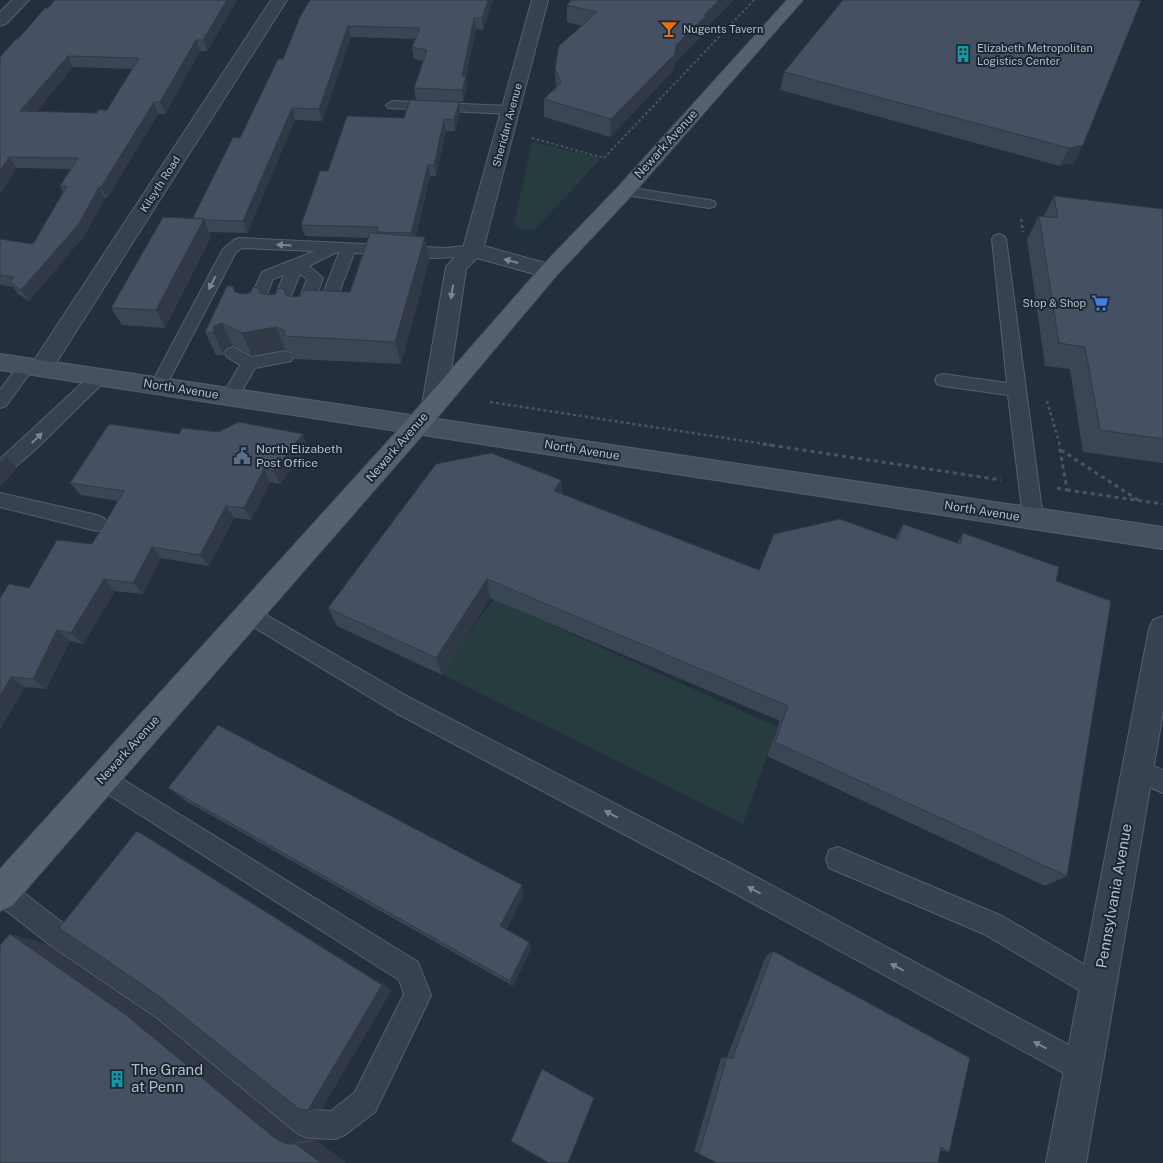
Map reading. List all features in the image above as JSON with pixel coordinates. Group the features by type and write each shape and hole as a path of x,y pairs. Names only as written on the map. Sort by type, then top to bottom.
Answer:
{"main road":[{"name":"Newark Avenue","path":"1,893 426,415 549,271 625,191 794,0"},
{"name":"North Avenue","path":"0,362 230,397 426,415 1033,518 1163,538"}],"street":[{"path":"0,21 21,0"},
{"name":"Kilsyth Road","path":"34,367 279,0"},
{"name":"Sheridan Avenue","path":"426,415 456,267 473,250 540,0"},
{"path":"473,250 549,271"},
{"name":"Pennsylvania Avenue","path":"1066,1163 1098,987 1150,776 1163,629"}],"lane":[{"path":"392,105 511,110"},
{"path":"625,191 709,204"},
{"path":"999,239 1033,518"},
{"path":"158,386 230,249 239,243 446,253 473,250"},
{"path":"298,265 304,277 277,311 279,276 298,265 341,248"},
{"path":"328,301 341,248"},
{"path":"230,397 257,356"},
{"path":"0,402 34,367"},
{"path":"0,470 30,444 99,377"},
{"path":"943,380 1016,390"},
{"path":"0,500 96,523"},
{"path":"249,614 404,706 724,873 1083,1068"},
{"path":"1,893 63,939 166,1009 308,1124 335,1125 365,1102 418,995 409,971 103,778"},
{"path":"838,859 993,925 1098,987"}],"path":[{"path":"532,138 604,158 754,0"},
{"path":"1021,219 1024,238"},
{"path":"1046,396 1061,450 1067,490"},
{"path":"490,402 1163,504"},
{"path":"1061,450 1140,501"}],"green space":[{"path":"532,142 598,157 600,160 534,230 529,230 521,229 514,224"},
{"path":"494,599 777,727 743,824 440,673"}],"building":[{"path":"55,0 227,0 203,40 196,40 160,102 154,102 101,187 99,187 78,225 21,290 10,282 14,277 0,275 0,239 33,244 67,186 60,186 78,158 9,157 0,171 0,57 45,8 48,8","holes":["68,56 139,58 107,110 98,110 97,113 20,111"]},
{"path":"310,0 488,0 482,18 474,18 462,76 466,76 462,90 414,88 427,50 412,47 420,28 348,26 319,109 292,108 243,221 193,218 233,137 240,138 278,59 283,59 300,17"},
{"path":"572,0 719,0 704,15 707,15 676,45 675,54 611,119 544,99 561,83 555,68 559,46 597,12 567,5"},
{"name":"Elizabeth Metropolitan Logistics Center","path":"843,0 1141,1 1083,145 1069,148 784,72"},
{"path":"410,100 459,102 454,120 444,119 434,165 428,165 411,233 377,232 378,227 301,225 320,171 328,171 347,116 404,118"},
{"name":"Stop & Shop","path":"1054,196 1163,209 1163,439 1100,430 1085,347 1059,343 1039,216 1058,218"},
{"path":"163,217 204,219 156,310 111,308"},
{"path":"370,233 425,237 395,342 285,336 284,330 276,327 242,333 222,323 214,326 213,333 205,332 227,286 233,286 235,292 243,294 250,293 253,287 258,288 260,293 268,295 275,294 278,288 284,289 286,295 293,297 300,296 304,290 350,292"},
{"path":"239,422 303,434 273,471 264,469 244,508 226,506 200,555 152,547 133,583 104,579 71,633 57,630 33,679 11,677 0,696 0,598 9,584 29,588 57,540 92,544 124,491 70,483 109,424 179,434 182,428 218,432"},
{"path":"491,453 561,480 554,491 759,570 774,534 840,519 898,540 903,524 960,544 963,533 1059,567 1056,581 1111,601 1067,876 775,742 788,706 487,579 436,658 328,608 436,464"},
{"path":"218,725 522,885 500,926 529,942 510,981 168,788"},
{"path":"137,831 382,985 308,1110 299,1109 156,994 59,928"},
{"name":"The Grand at Penn","path":"10,934 126,1015 276,1139 287,1144 296,1144 321,1163 0,1163 0,945"},
{"path":"773,951 970,1058 949,1152 941,1147 938,1163 717,1163 699,1154 727,1057 732,1059"},
{"path":"542,1069 594,1098 568,1163 549,1163 511,1141"}],"place":[{"name":"Nugents Tavern","path":"669,29"},
{"name":"Elizabeth Metropolitan Logistics Center","path":"963,54"},
{"name":"Stop & Shop","path":"1100,303"},
{"name":"North Elizabeth Post Office","path":"242,456"},
{"name":"The Grand at Penn","path":"117,1079"}]}
